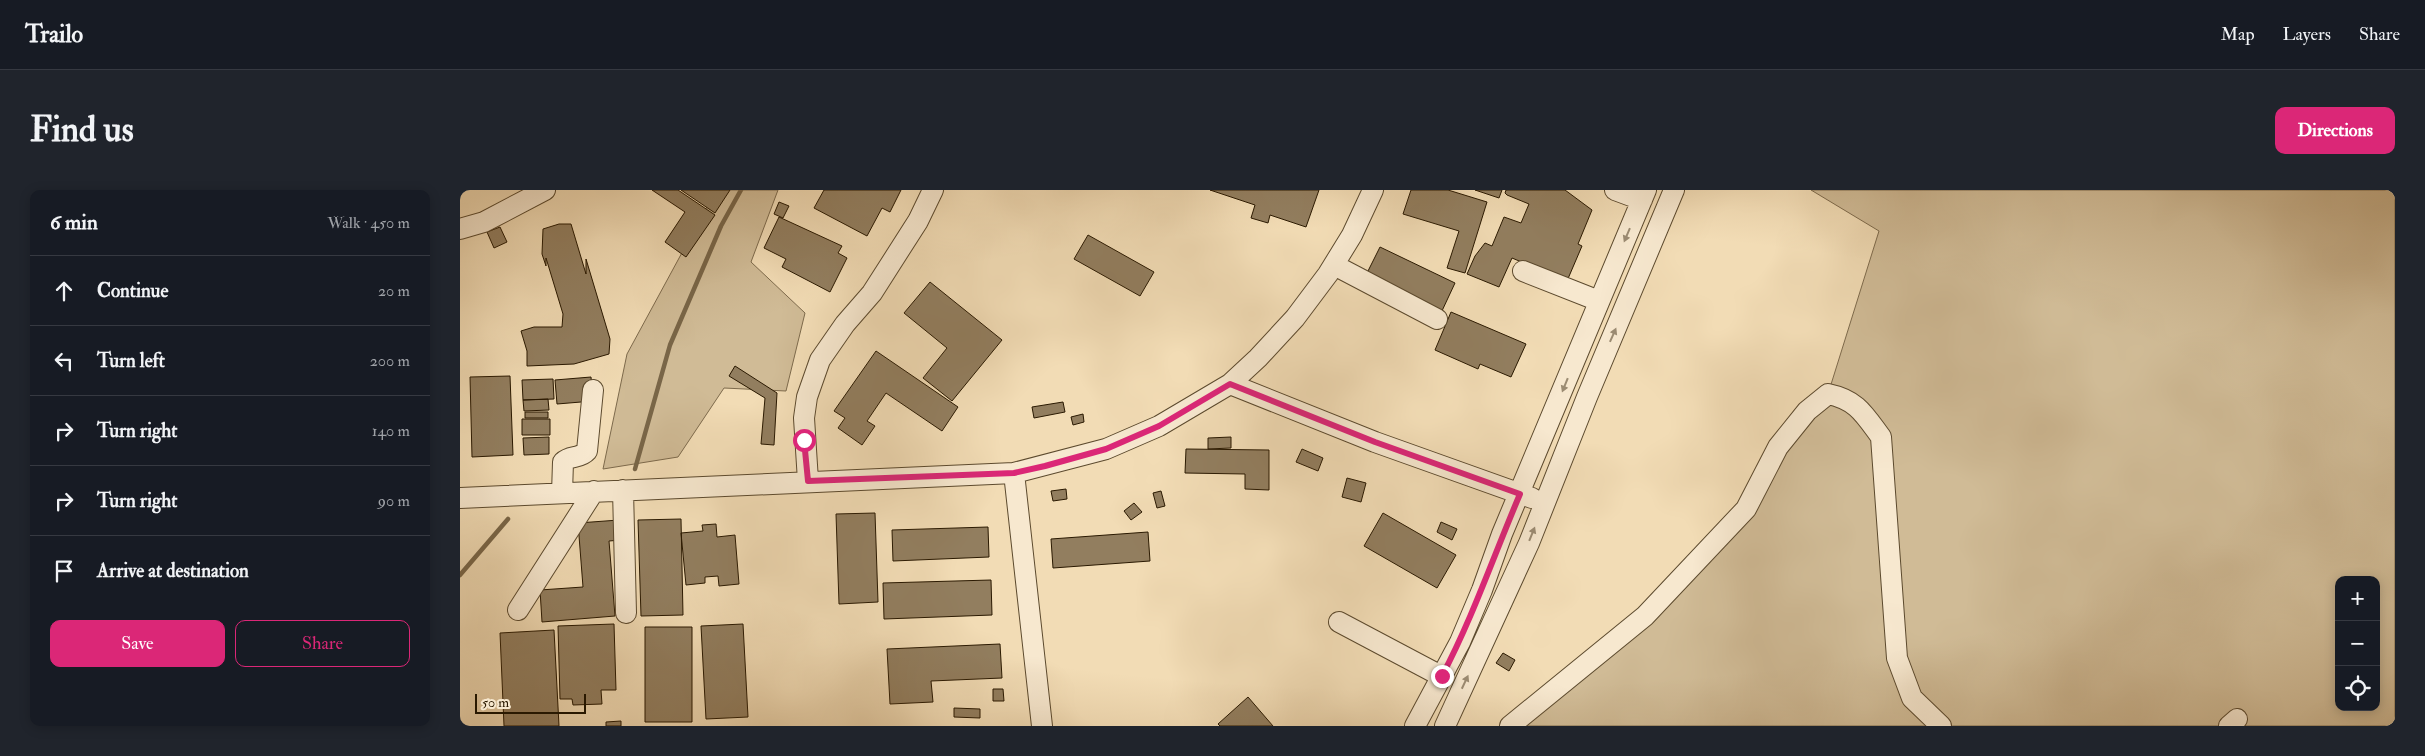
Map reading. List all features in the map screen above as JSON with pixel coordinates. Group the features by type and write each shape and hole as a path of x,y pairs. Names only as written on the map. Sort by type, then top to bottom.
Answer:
{"street":[{"path":"460,228 484,222 545,190"},
{"path":"808,481 804,418 807,397 820,360 845,324 872,293 918,221 933,190"},
{"path":"460,498 1014,473 1106,449 1159,426 1230,384 1295,318 1334,265 1352,236 1373,190"},
{"path":"1415,726 1460,642 1598,301 1644,195 1615,190"},
{"path":"1444,726 1505,597 1674,190"},
{"path":"1334,265 1437,319"},
{"path":"1523,271 1598,301"},
{"path":"1230,384 1375,442 1545,502"},
{"path":"562,493 563,462 567,458 583,455 587,451 593,390"},
{"path":"1510,726 1645,616 1746,509 1778,447 1807,412 1828,394 1846,398 1862,412 1881,437 1897,658 1912,698 1941,726"},
{"path":"1014,473 1042,726"},
{"path":"623,490 626,613"},
{"path":"518,610 594,491"},
{"path":"1339,622 1442,676"}],"shaded area":[{"path":"716,190 778,190 751,262 805,313 786,391 724,388 678,457 603,469 627,354"},
{"path":"1811,190 2395,190 2395,726 1510,726 1645,616 1828,394 1879,231"}],"building":[{"path":"652,190 678,190 715,215 686,257 665,242 685,212"},
{"path":"681,190 730,190 715,213"},
{"path":"824,190 901,190 890,212 882,208 867,236 814,208"},
{"path":"1210,190 1319,190 1306,227 1270,215 1268,223 1251,218 1255,205"},
{"path":"1411,190 1448,190 1487,202 1465,273 1447,268 1459,231 1403,214"},
{"path":"1475,190 1502,190 1499,198"},
{"path":"1506,190 1565,190 1592,210 1578,244 1582,246 1567,281 1512,258 1499,287 1467,274 1475,256 1485,243 1492,246 1504,217 1521,223 1529,204 1507,195 1505,193"},
{"path":"779,202 789,206 783,218 774,214"},
{"path":"779,217 842,246 838,253 847,258 830,292 782,267 786,259 764,248"},
{"path":"559,224 571,224 586,274 586,259 610,339 609,354 574,364 527,366 527,351 521,331 534,327 562,327 563,314 546,258 546,266 542,254 543,229"},
{"path":"500,227 507,242 494,248 487,232"},
{"path":"1088,235 1154,272 1140,296 1074,259"},
{"path":"1380,247 1455,283 1441,313 1365,277"},
{"path":"930,282 1002,340 952,401 923,378 947,348 904,313"},
{"path":"1451,312 1526,344 1511,377 1480,364 1478,369 1435,350"},
{"path":"876,351 958,407 942,431 886,393 867,421 875,426 862,445 838,428 845,418 834,411"},
{"path":"735,366 777,393 774,445 761,444 765,398 729,376"},
{"path":"510,376 513,455 472,457 470,377"},
{"path":"591,377 593,401 557,404 555,380"},
{"path":"553,379 554,399 523,400 522,380"},
{"path":"548,399 549,410 524,411 523,400"},
{"path":"1063,402 1065,412 1034,418 1032,407"},
{"path":"525,412 548,412 548,418 525,418"},
{"path":"1083,414 1084,422 1073,425 1071,417"},
{"path":"522,419 550,419 550,435 522,435"},
{"path":"549,437 549,454 524,455 523,438"},
{"path":"1231,437 1231,448 1208,449 1208,438"},
{"path":"1186,449 1269,450 1269,490 1245,489 1245,474 1185,473"},
{"path":"1302,449 1323,458 1318,471 1296,462"},
{"path":"1347,478 1366,483 1361,502 1342,497"},
{"path":"1066,489 1067,499 1053,501 1051,491"},
{"path":"1161,491 1165,506 1157,508 1153,493"},
{"path":"1134,503 1142,512 1131,520 1124,511"},
{"path":"875,513 878,602 839,604 836,514"},
{"path":"1383,513 1456,555 1437,588 1364,546"},
{"path":"681,519 683,615 641,616 638,520"},
{"path":"619,520 621,540 609,541 615,616 542,622 540,590 583,587 578,523"},
{"path":"1441,522 1457,529 1452,540 1437,532"},
{"path":"716,524 717,537 735,535 739,584 719,586 718,576 705,577 705,583 686,585 681,533 703,531 702,525"},
{"path":"988,527 989,557 893,561 892,530"},
{"path":"1148,532 1150,561 1053,568 1051,539"},
{"path":"991,580 992,615 884,619 883,583"},
{"path":"614,624 616,690 601,690 602,704 573,705 572,699 560,699 558,626"},
{"path":"743,624 748,717 706,719 701,626"},
{"path":"645,627 692,627 692,722 645,722"},
{"path":"554,630 559,726 504,726 500,633"},
{"path":"1000,644 1002,678 931,681 933,702 890,704 887,649"},
{"path":"1503,653 1515,660 1509,671 1496,663"},
{"path":"993,689 1003,689 1004,701 993,701"},
{"path":"1248,697 1273,726 1220,726 1218,724"},
{"path":"954,708 980,709 980,718 954,717"},
{"path":"621,721 621,726 606,726 606,722"}],"waterway":[{"path":"635,469 670,345 721,226 741,190"},
{"path":"460,575 508,519"}],"route":[{"path":"804,440 808,481 1014,473 1106,449 1159,426 1230,384 1375,442 1520,494 1502,534 1482,590 1460,642 1442,676"}]}
